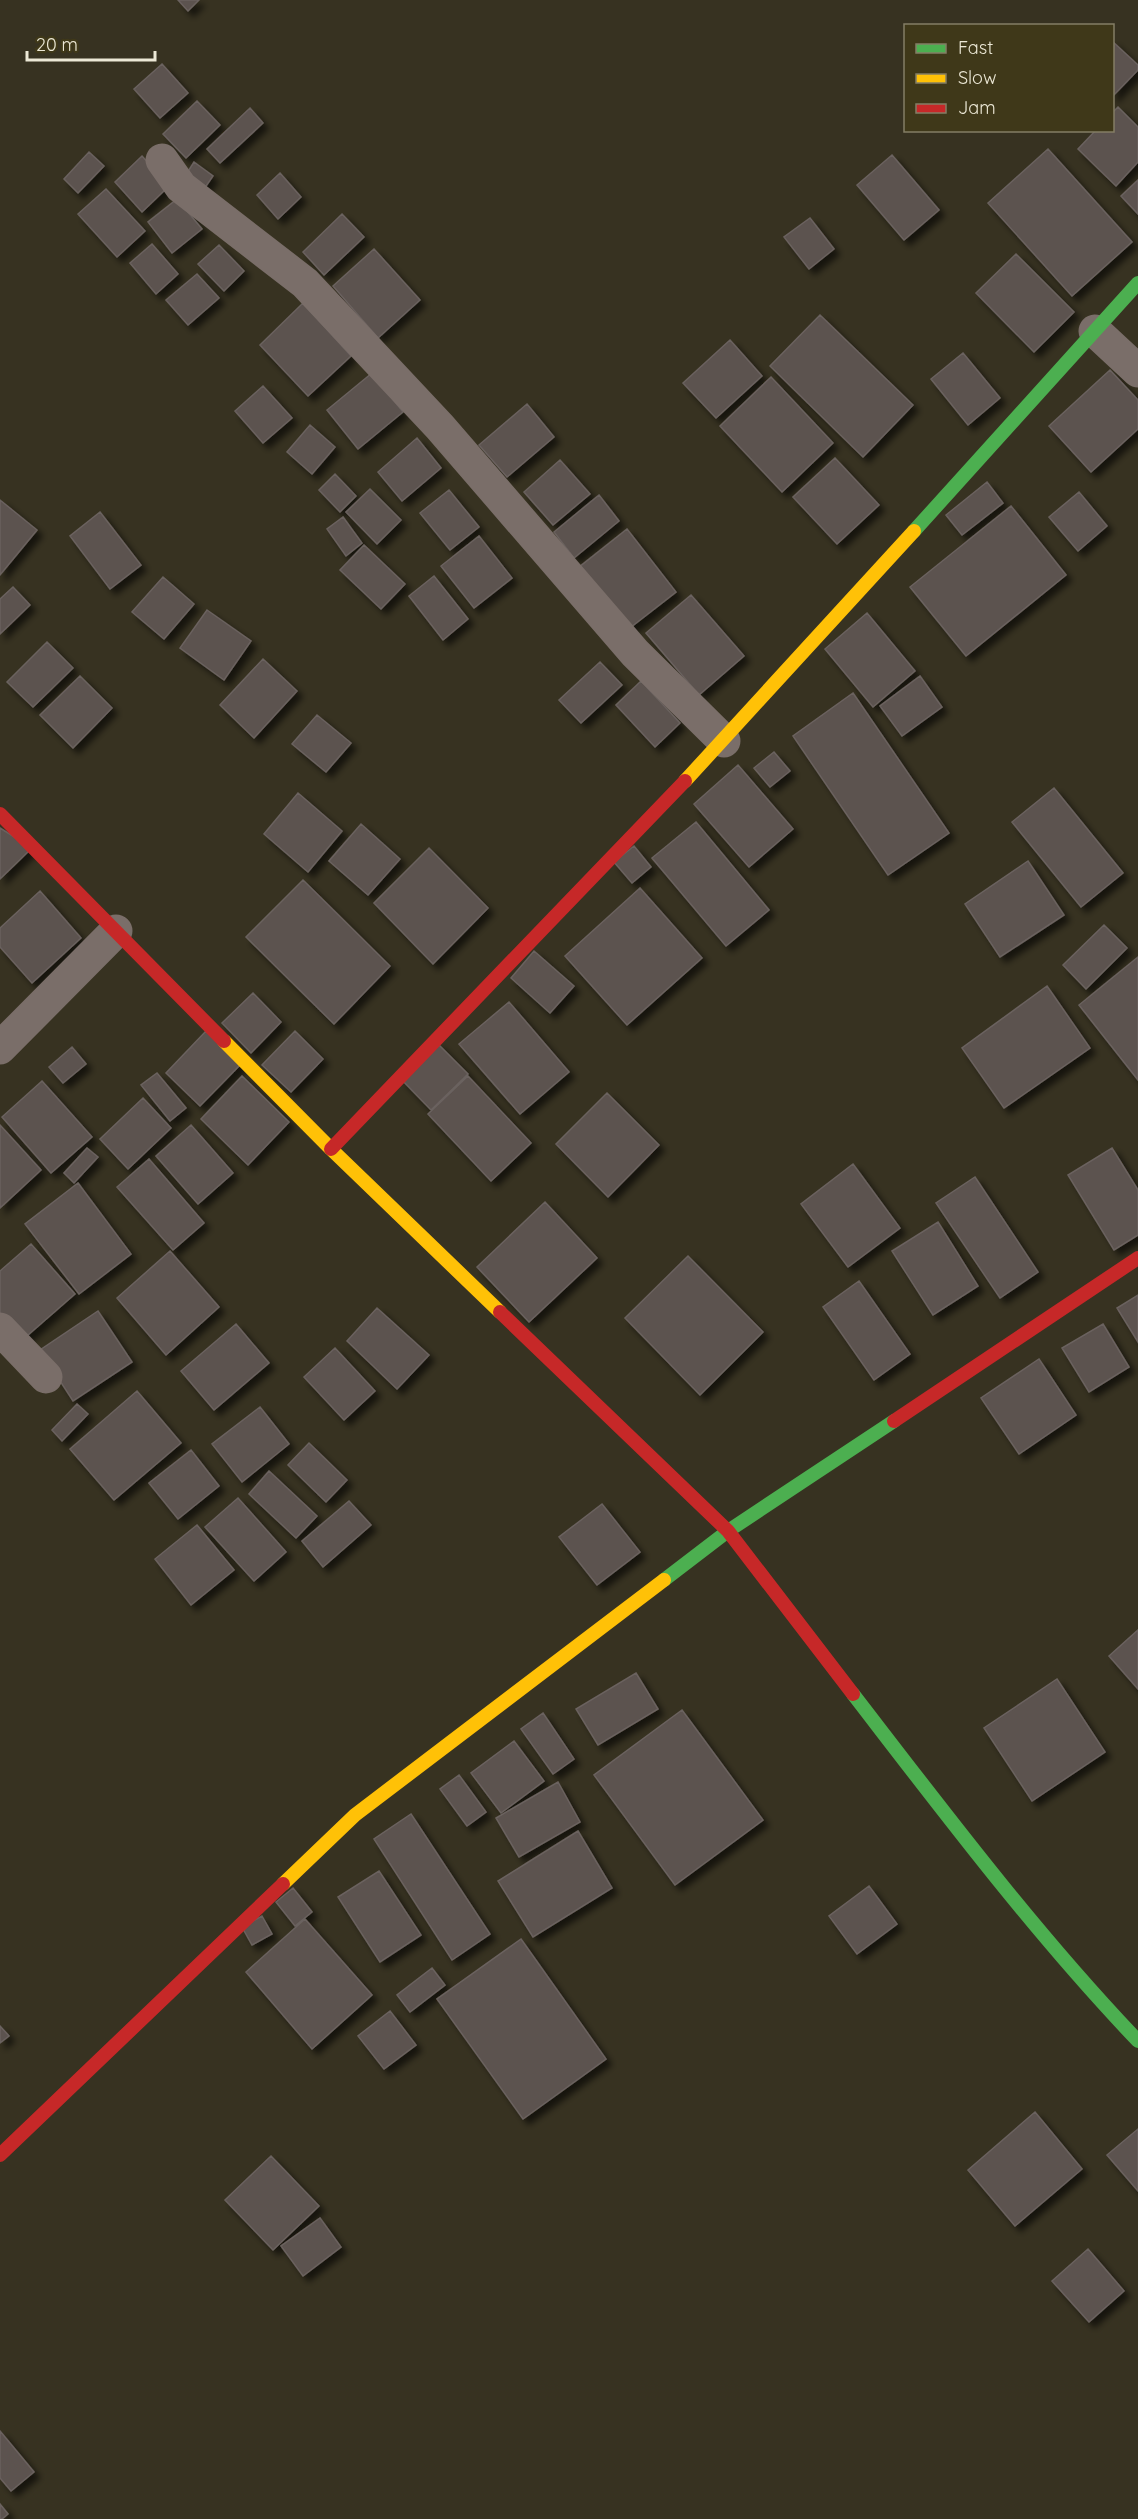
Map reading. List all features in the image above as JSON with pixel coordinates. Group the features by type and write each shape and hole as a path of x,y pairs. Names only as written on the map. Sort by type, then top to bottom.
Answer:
{"street":[{"path":"162,160 181,187 305,284 440,427 635,653 724,741"},
{"path":"331,1149 724,741 1138,283"},
{"path":"1095,331 1138,371"},
{"path":"0,814 331,1149 728,1531 948,1817 1095,1996 1138,2041"},
{"path":"0,1048 116,931"},
{"path":"0,2155 355,1815 728,1531 1138,1258"},
{"path":"0,1329 46,1377"}],"building":[{"path":"178,0 199,0 188,11"},
{"path":"1114,43 1138,65 1138,70 1114,95"},
{"path":"162,64 188,93 160,118 134,89"},
{"path":"197,101 220,125 186,158 163,134"},
{"path":"1118,107 1138,127 1138,162 1116,186 1078,149 1094,132 1114,132 1114,111"},
{"path":"250,108 263,123 220,163 207,149"},
{"path":"1048,149 1132,242 1072,296 988,203"},
{"path":"89,152 104,166 78,193 64,179"},
{"path":"892,155 939,210 904,240 857,185"},
{"path":"142,156 169,186 142,212 115,182"},
{"path":"194,162 213,176 204,189 185,176"},
{"path":"280,173 301,197 278,219 257,195"},
{"path":"1138,180 1138,214 1121,196"},
{"path":"106,189 145,231 117,257 78,214"},
{"path":"177,199 202,229 172,253 148,222"},
{"path":"342,214 364,237 324,275 303,252"},
{"path":"810,218 834,249 809,269 784,237"},
{"path":"152,244 178,274 156,294 130,263"},
{"path":"219,245 244,271 224,291 198,264"},
{"path":"374,249 420,300 378,338 333,286"},
{"path":"1016,254 1074,312 1034,352 976,293"},
{"path":"197,274 219,298 188,325 166,300"},
{"path":"303,303 351,356 308,396 260,345"},
{"path":"820,315 913,405 863,457 770,366"},
{"path":"730,340 762,376 716,418 683,383"},
{"path":"963,353 1000,398 968,425 931,379"},
{"path":"1110,370 1138,400 1138,429 1091,472 1049,426"},
{"path":"372,373 403,412 358,449 327,410"},
{"path":"771,377 833,443 782,492 720,426"},
{"path":"263,386 292,418 263,443 235,411"},
{"path":"527,404 554,437 507,477 479,445"},
{"path":"310,425 335,447 312,474 287,452"},
{"path":"417,438 441,468 402,501 378,472"},
{"path":"835,458 879,505 837,544 793,497"},
{"path":"560,460 590,494 553,525 524,492"},
{"path":"335,474 356,496 340,512 319,490"},
{"path":"987,482 1003,503 962,535 946,515"},
{"path":"370,489 401,520 377,544 346,512"},
{"path":"449,490 479,527 450,550 420,513"},
{"path":"1079,492 1107,526 1078,551 1049,517"},
{"path":"599,495 619,521 574,558 554,532"},
{"path":"0,500 37,530 0,575"},
{"path":"1011,506 1066,575 966,656 910,587"},
{"path":"100,512 141,565 110,589 70,536"},
{"path":"343,517 362,543 346,556 327,529"},
{"path":"627,529 676,592 626,631 578,568"},
{"path":"479,536 512,578 474,608 441,566"},
{"path":"364,545 405,584 381,609 340,570"},
{"path":"434,576 468,619 443,640 409,596"},
{"path":"163,577 194,604 164,639 132,612"},
{"path":"13,587 30,605 0,634 0,599"},
{"path":"691,595 744,656 699,695 646,633"},
{"path":"207,610 251,641 224,680 180,648"},
{"path":"867,613 915,671 873,707 825,649"},
{"path":"47,642 73,668 33,707 7,682"},
{"path":"263,659 297,691 254,738 220,705"},
{"path":"600,662 622,685 581,723 559,700"},
{"path":"80,676 112,708 73,748 40,715"},
{"path":"920,676 942,707 902,736 880,706"},
{"path":"641,681 680,723 655,747 616,705"},
{"path":"853,693 949,833 888,875 793,736"},
{"path":"317,715 351,743 326,772 292,744"},
{"path":"774,752 790,771 770,787 754,768"},
{"path":"738,765 793,829 749,867 694,804"},
{"path":"1054,788 1123,873 1081,907 1012,822"},
{"path":"298,793 342,831 308,872 264,834"},
{"path":"696,822 769,910 726,946 652,858"},
{"path":"361,824 400,859 368,895 329,861"},
{"path":"0,828 32,848 0,879"},
{"path":"634,846 651,867 632,883 614,862"},
{"path":"429,848 488,908 433,964 374,903"},
{"path":"1028,861 1064,915 1000,957 965,904"},
{"path":"303,880 390,966 334,1024 246,937"},
{"path":"640,888 702,958 627,1025 565,956"},
{"path":"40,891 81,938 32,983 0,947 0,928"},
{"path":"1104,925 1127,948 1086,989 1063,965"},
{"path":"534,951 574,986 550,1013 511,978"},
{"path":"1138,957 1138,1080 1079,1005"},
{"path":"1047,986 1090,1048 1004,1108 962,1048"},
{"path":"253,993 281,1022 251,1053 222,1023"},
{"path":"509,1002 569,1072 520,1114 459,1044"},
{"path":"206,1031 241,1064 200,1106 166,1073"},
{"path":"295,1031 323,1059 291,1092 262,1065"},
{"path":"437,1043 468,1074 431,1110 401,1079"},
{"path":"72,1047 86,1064 63,1083 49,1067"},
{"path":"157,1073 186,1108 170,1121 141,1085"},
{"path":"242,1076 289,1122 248,1165 201,1119"},
{"path":"468,1076 531,1143 491,1181 428,1114"},
{"path":"42,1081 92,1137 51,1173 2,1117"},
{"path":"607,1093 659,1145 608,1197 556,1144"},
{"path":"143,1098 171,1128 128,1169 100,1139"},
{"path":"0,1125 41,1170 0,1208"},
{"path":"191,1125 233,1173 198,1204 156,1156"},
{"path":"87,1148 98,1157 74,1183 64,1173"},
{"path":"1112,1148 1138,1190 1138,1235 1114,1250 1068,1175"},
{"path":"149,1159 204,1223 173,1250 117,1187"},
{"path":"853,1164 900,1228 848,1267 801,1204"},
{"path":"975,1177 1038,1272 1000,1298 936,1203"},
{"path":"78,1183 131,1254 79,1294 25,1224"},
{"path":"545,1202 597,1258 529,1322 477,1267"},
{"path":"938,1222 978,1286 933,1315 892,1251"},
{"path":"31,1244 75,1294 20,1342 0,1320 0,1271"},
{"path":"170,1251 219,1307 166,1355 117,1298"},
{"path":"688,1256 763,1332 700,1395 625,1318"},
{"path":"859,1281 910,1354 874,1380 823,1307"},
{"path":"1138,1295 1138,1342 1117,1308"},
{"path":"377,1308 429,1355 397,1389 347,1341"},
{"path":"98,1311 132,1362 73,1401 40,1350"},
{"path":"236,1324 269,1363 214,1410 181,1371"},
{"path":"1103,1324 1129,1367 1089,1392 1062,1348"},
{"path":"335,1348 375,1391 344,1420 304,1377"},
{"path":"1039,1359 1076,1415 1019,1454 981,1398"},
{"path":"137,1391 181,1443 114,1500 70,1449"},
{"path":"77,1404 88,1414 62,1441 52,1430"},
{"path":"260,1407 289,1444 242,1482 212,1444"},
{"path":"309,1443 347,1480 326,1502 288,1465"},
{"path":"191,1450 219,1486 178,1519 149,1483"},
{"path":"269,1471 317,1516 296,1538 249,1494"},
{"path":"238,1498 286,1552 254,1581 205,1527"},
{"path":"349,1501 371,1525 323,1567 302,1541"},
{"path":"602,1504 640,1552 597,1585 559,1537"},
{"path":"197,1525 234,1570 191,1605 155,1559"},
{"path":"1138,1630 1138,1689 1109,1656"},
{"path":"636,1673 658,1709 598,1745 576,1709"},
{"path":"1057,1679 1105,1752 1032,1801 984,1728"},
{"path":"682,1710 763,1820 675,1885 594,1775"},
{"path":"543,1713 574,1759 553,1774 521,1729"},
{"path":"514,1741 544,1781 501,1813 471,1773"},
{"path":"459,1775 486,1812 467,1826 440,1789"},
{"path":"558,1782 580,1822 519,1857 496,1818"},
{"path":"411,1814 490,1934 452,1960 374,1839"},
{"path":"578,1831 612,1888 533,1937 498,1881"},
{"path":"379,1871 421,1935 380,1962 338,1897"},
{"path":"869,1886 897,1924 857,1954 829,1916"},
{"path":"293,1888 312,1912 295,1926 276,1902"},
{"path":"262,1916 272,1934 252,1945 242,1927"},
{"path":"305,1919 372,1995 312,2049 246,1972"},
{"path":"521,1939 606,2059 523,2119 437,1999"},
{"path":"432,1968 445,1985 410,2012 397,1995"},
{"path":"390,2011 416,2045 384,2069 358,2036"},
{"path":"0,2026 9,2036 0,2043"},
{"path":"1035,2112 1082,2169 1015,2226 968,2170"},
{"path":"1138,2129 1138,2191 1107,2155"},
{"path":"271,2156 319,2206 273,2250 225,2200"},
{"path":"320,2218 341,2247 303,2276 281,2246"},
{"path":"1088,2249 1124,2291 1089,2322 1052,2281"},
{"path":"0,2431 34,2472 11,2491 0,2478"},
{"path":"0,2504 8,2514 2,2519 0,2519"}],"traffic: fast":[{"path":"914,531 1138,283"},
{"path":"664,1580 728,1531 894,1421"},
{"path":"853,1694 1027,1915 1138,2041"}],"traffic: slow":[{"path":"685,781 914,531"},
{"path":"224,1041 331,1149 500,1312"},
{"path":"283,1884 355,1815 664,1580"}],"traffic: jam":[{"path":"331,1149 685,781"},
{"path":"0,814 224,1041"},
{"path":"894,1421 1138,1258"},
{"path":"500,1312 728,1531 853,1694"},
{"path":"0,2155 283,1884"}]}
